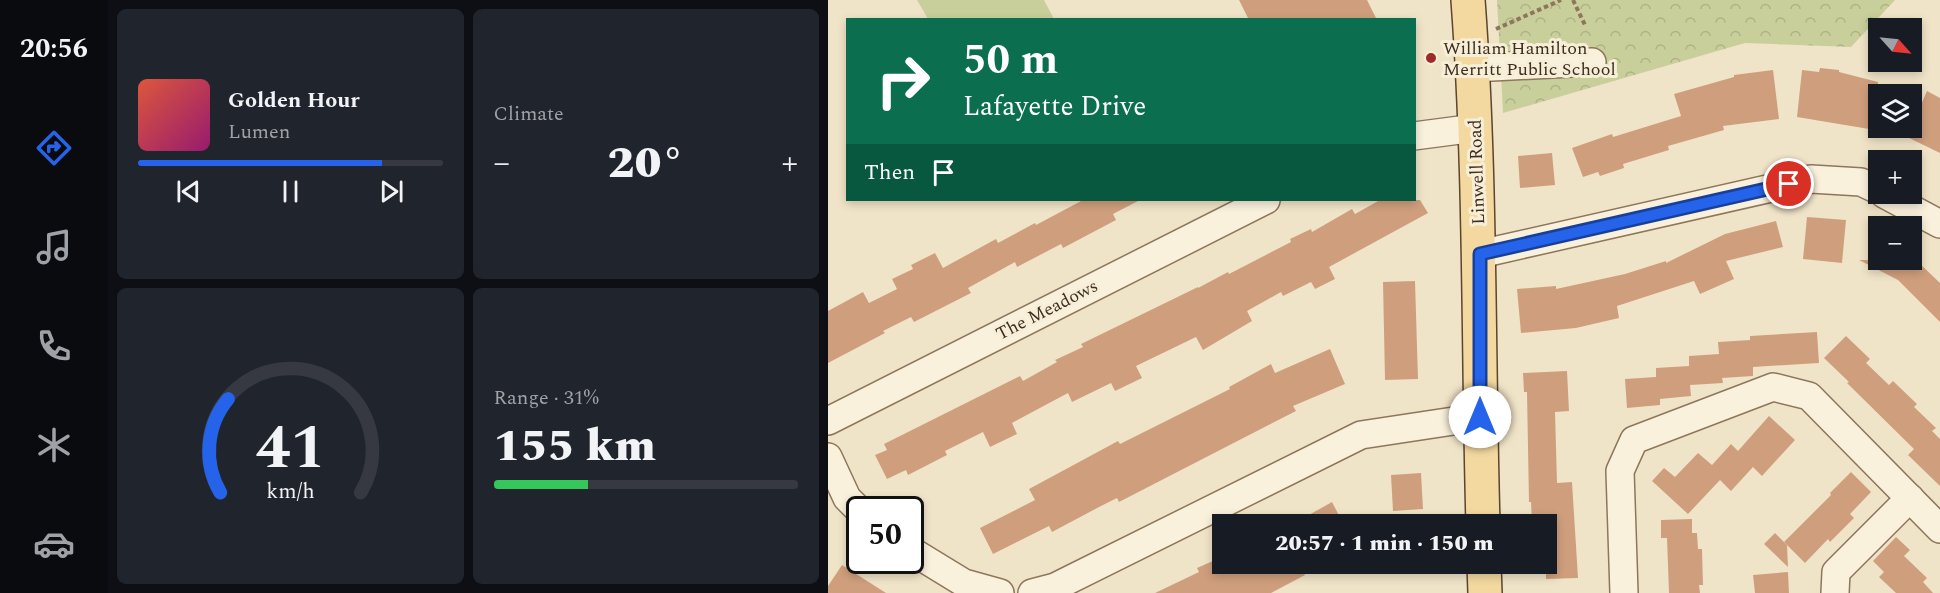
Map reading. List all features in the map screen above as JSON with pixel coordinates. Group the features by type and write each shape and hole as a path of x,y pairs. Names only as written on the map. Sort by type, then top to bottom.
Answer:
{"main road":[{"name":"Linwell Road","path":"1470,16 1480,254 1483,514"},
{"path":"1484,574 1485,593"}],"street":[{"path":"1473,68 1592,62"},
{"path":"1416,136 1475,128"},
{"path":"1480,254 1811,179 1861,182 1868,185"},
{"name":"The Meadows","path":"828,421 1264,201"},
{"path":"1903,204 1940,224"},
{"path":"1624,593 1620,471 1634,440 1773,387 1809,396 1940,529"},
{"path":"1032,593 1055,587 1361,435 1480,417"},
{"path":"828,457 846,496"},
{"path":"1835,593 1836,572 1910,498"},
{"path":"924,559 964,584 1000,593"}],"path":[{"path":"1470,16 1497,29 1561,0"},
{"path":"1573,0 1585,25"}],"green space":[{"path":"917,0 1044,0 1053,18 927,18"},
{"path":"1497,0 1895,0 1878,18 1868,18 1868,29 1851,47 1745,43 1503,113"}],"building":[{"path":"1239,0 1367,0 1376,18 1248,18"},
{"path":"1820,68 1839,70 1839,72 1878,82 1878,84 1868,84 1868,129 1797,117 1802,70 1819,72"},
{"path":"1773,70 1779,119 1723,126 1724,130 1668,146 1669,150 1623,164 1624,168 1600,176 1598,172 1583,177 1572,148 1612,134 1613,137 1681,116 1674,94 1734,77 1734,75"},
{"path":"1927,91 1940,98 1940,153 1909,138 1922,138 1922,103"},
{"path":"1552,153 1555,185 1520,188 1518,156"},
{"path":"1416,200 1420,200 1428,213 1329,267 1335,279 1315,289 1311,282 1283,296 1281,292 1247,311 1252,321 1203,350 1196,337 1136,366 1142,378 1115,391 1111,383 1072,402 1068,393 1012,423 1017,434 990,447 983,432 945,451 947,455 908,475 906,470 887,479 875,455 887,450 884,444 1020,376 1023,381 1057,362 1055,360 1083,347 1081,344 1228,272 1229,274 1291,242 1290,239 1311,229 1312,232 1352,209 1355,214 1378,201"},
{"path":"1081,201 1138,201 1113,214 1116,220 1063,248 1061,244 1017,267 1015,262 968,288 971,293 914,322 911,317 828,363 828,311 863,292 869,303 897,289 892,279 913,269 911,265 935,253 943,268 996,239 998,243 1035,223 1036,225"},
{"path":"1807,217 1846,220 1842,263 1803,259"},
{"path":"1776,221 1783,247 1726,261 1734,279 1700,294 1694,281 1617,306 1619,318 1576,328 1521,333 1517,289 1556,286 1556,289 1625,274 1666,261 1666,263 1725,234"},
{"path":"1922,266 1940,283 1940,322 1898,280 1878,270 1922,270"},
{"path":"1415,281 1418,379 1385,380 1383,282"},
{"path":"1817,332 1819,363 1753,367 1753,376 1722,378 1723,383 1690,385 1691,396 1660,399 1660,405 1627,408 1625,379 1656,377 1656,368 1689,366 1689,356 1719,354 1718,342 1750,340 1750,336"},
{"path":"1846,336 1870,359 1866,363 1889,385 1893,381 1917,404 1914,407 1936,428 1932,431 1940,439 1940,486 1908,455 1914,449 1824,358"},
{"path":"1330,349 1345,384 1293,406 1296,411 1119,502 1117,498 1052,532 1049,526 993,554 980,528 1035,500 1029,489 1118,441 1120,444 1230,389 1229,387 1271,364 1275,373"},
{"path":"1567,371 1569,411 1555,412 1557,483 1572,482 1578,578 1546,579 1546,574 1557,574 1557,514 1532,514 1531,502 1529,502 1527,392 1524,392 1523,373"},
{"path":"1769,416 1795,440 1762,476 1753,467 1731,491 1720,480 1688,514 1652,481 1664,468 1675,477 1698,453 1712,465 1731,444 1738,451"},
{"path":"1851,472 1871,492 1850,514 1854,518 1830,542 1828,539 1805,563 1784,542"},
{"path":"1421,473 1423,509 1393,511 1391,475"},
{"path":"1332,502 1338,514 1311,514"},
{"path":"1692,519 1692,533 1697,533 1698,549 1702,549 1703,585 1699,585 1700,593 1669,593 1667,538 1661,538 1661,520"},
{"path":"1775,533 1787,545 1788,567 1764,544"},
{"path":"1896,537 1910,550 1904,556 1927,578 1923,582 1933,593 1896,593 1879,577 1884,572 1873,561"},
{"path":"1212,561 1212,574 1305,575 1271,593 1155,593 1199,572 1197,568"},
{"path":"842,565 846,568 846,574 856,574 886,593 828,593 828,586"},
{"path":"1788,572 1789,593 1755,593 1753,575"}],"place":[{"name":"William Hamilton Merritt Public School","path":"1431,58"}],"route":[{"path":"1480,417 1480,254 1789,184"}]}
